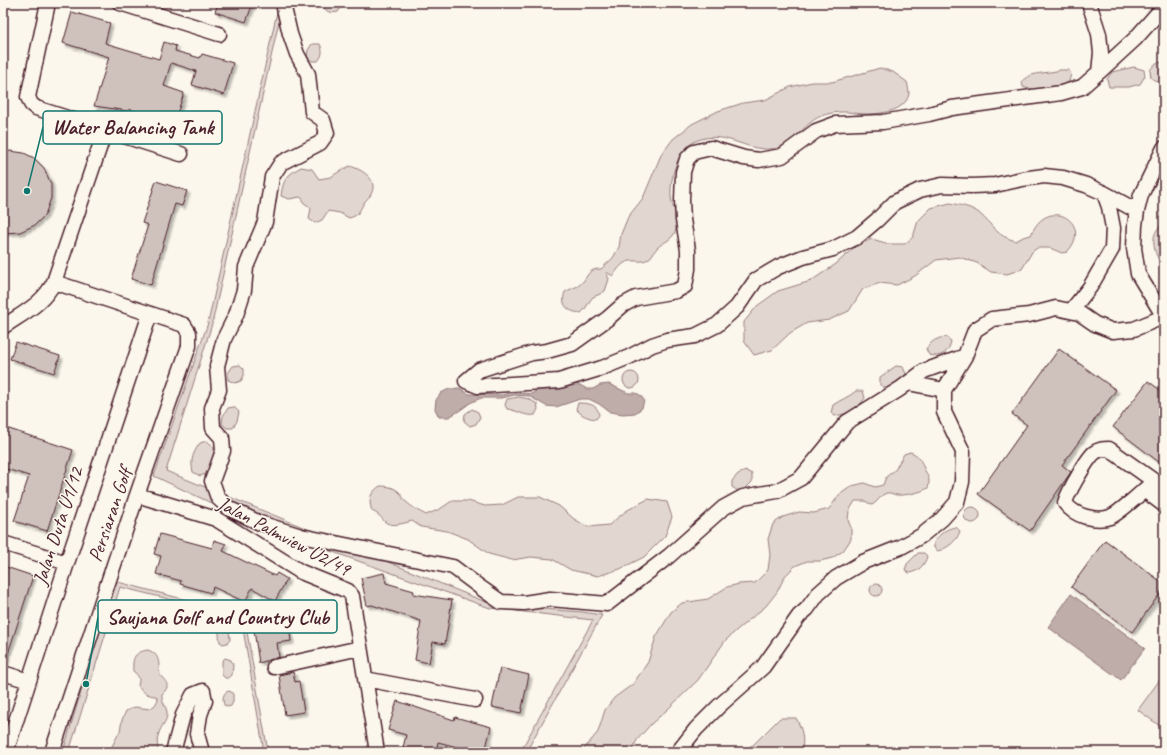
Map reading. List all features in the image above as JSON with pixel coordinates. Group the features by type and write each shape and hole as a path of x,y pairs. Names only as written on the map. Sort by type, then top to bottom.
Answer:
{"street":[{"path":"48,3 28,97 31,104 36,108 181,154"},
{"path":"120,3 219,34"},
{"path":"285,3 284,8 290,34 297,54 308,74 312,112 323,120 327,133 320,143 281,163 272,177 265,222 246,267 244,290 236,315 224,339 217,366 219,390 212,408 212,415 213,428 222,438 223,451 212,481 218,498 230,509 260,523 301,536 453,567 501,602 524,603 550,599 607,604 669,556 723,508 743,497 777,491 801,478 846,422 924,372 965,356"},
{"path":"1089,3 1098,34 1101,53 1099,72"},
{"path":"1137,211 1086,185 1063,178 1044,176 995,185 942,185 920,190 895,202 857,237 833,249 803,257 778,266 756,280 737,307 717,325 695,336 667,340 652,345 630,357 602,368 559,381 478,386 466,381 479,370 532,353 548,352 572,344 607,319 623,305 636,298 676,291 685,286 688,269 688,250 683,220 683,172 687,159 694,152 711,148 744,158 758,160 782,156 816,131 835,124 883,122 929,114 952,108 1061,93 1082,87 1135,39 1158,13 1164,10"},
{"path":"3,327 41,301 49,292 54,282 105,131"},
{"path":"678,752 696,729 710,715 763,667 799,616 807,609 818,594 836,578 863,562 901,547 921,536 942,519 957,502 962,482 963,452 952,426 944,412 944,390 965,356 975,330 992,319 1029,315 1056,308 1079,313 1095,324 1113,331 1134,329 1164,317 1138,274 1134,248 1137,211 1141,195 1164,148"},
{"path":"1071,311 1090,287 1112,249 1113,228 1109,207 1104,193"},
{"path":"54,282 150,314"},
{"name":"Persiaran Golf","path":"52,752 137,495 189,346 189,334 184,325 150,314"},
{"name":"Jalan Duta U1/12","path":"6,752 150,314"},
{"path":"908,383 944,390"},
{"path":"1154,486 1112,517 1100,518 1083,516 1072,510 1065,503 1067,495 1093,454 1100,449 1109,449 1154,486 1164,505"},
{"name":"Jalan Palmview U2/49","path":"137,495 216,519 301,572 348,591 352,596 377,752"},
{"path":"3,543 67,563"},
{"path":"274,667 360,648"},
{"path":"3,673 29,681"},
{"path":"365,679 475,700"},
{"path":"173,752 183,715 193,695 203,691 204,701 200,714 197,734 202,752"}],"shaded area":[{"path":"279,3 283,3 212,324 166,471 493,605 602,615 526,752 520,752 593,620 490,608 260,526 154,476 208,323"},
{"path":"321,3 342,3 342,6 338,12 332,13 326,10"},
{"path":"312,44 320,44 321,46 322,55 318,61 312,61 307,57 308,50"},
{"path":"1164,62 1164,80 1158,82 1151,78 1150,70 1156,63"},
{"path":"1134,67 1144,70 1145,76 1140,84 1129,87 1109,87 1107,79 1112,72"},
{"path":"880,68 893,72 907,82 909,94 907,100 903,105 891,111 871,114 839,112 823,115 808,124 785,145 779,148 762,149 717,137 698,140 691,144 680,156 676,164 672,181 671,197 677,219 677,228 673,235 659,246 648,259 644,261 627,262 620,267 613,276 606,272 609,279 605,291 593,297 581,313 572,311 566,307 564,304 565,292 581,284 592,270 601,269 613,258 619,247 621,234 628,217 643,198 661,155 673,139 692,124 718,111 743,103 765,100 790,87 812,82 832,82"},
{"path":"1060,70 1069,70 1071,75 1068,83 1063,86 1045,90 1023,87 1022,81 1030,76"},
{"path":"350,166 369,176 373,185 373,190 370,196 358,213 353,217 349,218 340,213 328,211 322,220 315,223 309,219 311,208 303,202 303,199 300,197 289,199 281,196 286,178 301,167 312,169 319,179 331,177"},
{"path":"950,203 965,206 976,211 999,233 1016,241 1031,235 1038,223 1047,216 1057,215 1066,217 1072,223 1075,231 1074,241 1067,252 1062,253 1050,248 1037,248 1032,252 1022,269 1007,274 991,272 977,263 959,257 936,260 915,276 897,285 880,283 863,289 849,311 829,320 807,323 790,333 772,350 754,355 744,341 744,322 757,306 778,291 811,281 836,264 857,245 872,239 889,244 905,244 913,237 918,221 931,208"},
{"path":"1164,224 1164,262 1160,262 1154,247 1154,236 1159,227"},
{"path":"946,337 951,341 944,354 937,356 929,355 926,349 930,344 937,339"},
{"path":"240,365 244,369 244,375 241,381 235,383 228,380 228,373 233,366"},
{"path":"896,366 903,367 906,374 902,380 896,385 887,389 880,385 880,377"},
{"path":"631,372 638,377 639,380 634,387 631,388 624,383 623,380 628,373"},
{"path":"571,384 580,385 587,389 593,389 600,385 609,384 628,393 636,393 644,400 642,408 635,413 623,414 610,412 589,399 580,399 556,407 546,406 529,396 514,395 502,398 481,398 470,403 449,417 439,417 435,409 436,400 441,393 449,389 459,388 469,394 502,395 513,392 531,394 540,389 563,387"},
{"path":"856,391 863,391 865,398 859,405 848,412 839,415 835,416 831,413 833,405"},
{"path":"519,397 529,399 537,404 538,409 535,415 528,415 507,409 505,405 507,399"},
{"path":"578,403 595,406 599,415 596,419 583,415 576,409"},
{"path":"234,407 239,412 237,421 233,428 227,428 222,424 223,416 228,408"},
{"path":"472,409 478,412 480,417 476,424 470,426 464,421 465,414"},
{"path":"207,441 214,447 213,459 206,474 200,476 193,472 192,460 200,443"},
{"path":"910,452 917,456 921,461 929,479 928,488 904,495 887,493 872,505 865,501 855,501 849,511 848,520 851,528 851,539 843,551 832,558 820,561 807,561 795,566 785,576 777,592 766,606 725,641 698,680 651,724 637,740 631,752 582,752 598,732 605,710 614,698 633,684 648,662 656,637 671,612 682,603 708,599 727,587 739,584 755,583 768,570 770,555 768,539 773,524 783,517 799,512 814,513 829,509 839,495 852,486 864,483 875,487 883,485 886,477 895,470 904,454"},
{"path":"746,471 752,474 752,482 746,488 738,491 732,487 732,481 738,474"},
{"path":"380,486 396,489 405,501 426,515 440,509 452,501 468,501 485,506 502,505 518,497 540,497 559,506 574,519 588,527 609,525 626,511 648,499 667,502 672,517 665,536 644,557 620,569 598,576 571,570 552,559 531,557 512,560 489,554 468,539 447,531 421,527 412,521 394,525 387,523 379,515 372,511 371,507 370,500 372,494"},
{"path":"969,507 975,507 980,512 978,521 975,523 969,523 964,518 964,512"},
{"path":"956,527 960,531 952,544 938,551 934,548 934,542 941,534 946,530"},
{"path":"918,553 924,553 927,556 926,559 918,570 909,573 905,570 907,564"},
{"path":"114,581 244,615 268,752 264,752 241,617 120,587 69,752 63,752"},
{"path":"878,584 881,585 881,595 874,596 871,595 870,588 871,585"},
{"path":"1071,594 1145,648 1121,680 1048,627"},
{"path":"214,614 226,614 228,617 230,640 223,644 220,642 217,628 213,625"},
{"path":"148,650 157,657 160,675 167,683 167,688 162,694 162,697 167,715 158,735 158,752 109,752 120,731 122,720 126,711 135,707 150,709 158,700 156,696 141,690 138,685 139,681 137,674 133,671 135,656 140,652"},
{"path":"225,658 231,660 233,665 232,675 229,678 225,678 222,675 222,661"},
{"path":"1164,674 1164,729 1138,710"},
{"path":"230,691 233,694 233,702 231,706 228,707 224,705 223,698 226,692"},
{"path":"780,718 796,718 802,734 803,743 801,752 738,752 753,745"}],"building":[{"path":"218,3 253,3 246,22 215,12"},
{"path":"72,12 110,23 105,43 159,59 164,42 176,46 175,51 200,58 202,54 233,63 224,95 192,85 196,71 171,63 164,86 184,93 174,123 129,109 128,111 94,106 109,57 63,43"},
{"path":"10,151 24,153 34,158 44,168 51,184 51,198 45,215 35,225 20,232 3,233 3,153"},
{"path":"156,181 187,191 182,206 175,204 151,285 131,279 148,225 142,223"},
{"path":"16,342 60,356 54,373 10,359"},
{"path":"1059,349 1116,390 1062,465 1071,472 1030,531 978,494 1027,425 1012,414"},
{"path":"1148,381 1164,393 1164,466 1113,427"},
{"path":"3,427 73,450 47,531 14,521 29,476 3,468"},
{"path":"160,534 212,548 214,540 226,544 223,551 275,576 277,573 287,579 275,601 252,588 245,602 213,587 211,593 180,584 181,581 156,574 161,556 154,554"},
{"path":"1105,540 1164,584 1164,588 1132,632 1071,587"},
{"path":"3,566 33,576 5,663 3,663"},
{"path":"384,573 386,583 414,591 413,594 452,600 445,644 433,642 429,663 415,660 421,621 372,605 367,606 361,578"},
{"path":"287,611 291,641 277,643 279,657 259,663 252,617"},
{"path":"500,668 529,675 521,713 492,707"},
{"path":"293,672 295,682 299,681 304,712 285,715 279,675"},
{"path":"397,701 454,720 455,717 491,727 485,752 476,752 438,742 436,752 402,752 406,735 388,730"}],"place":[{"name":"Water Balancing Tank","path":"27,191"},
{"name":"Saujana Golf and Country Club","path":"86,684"}]}
